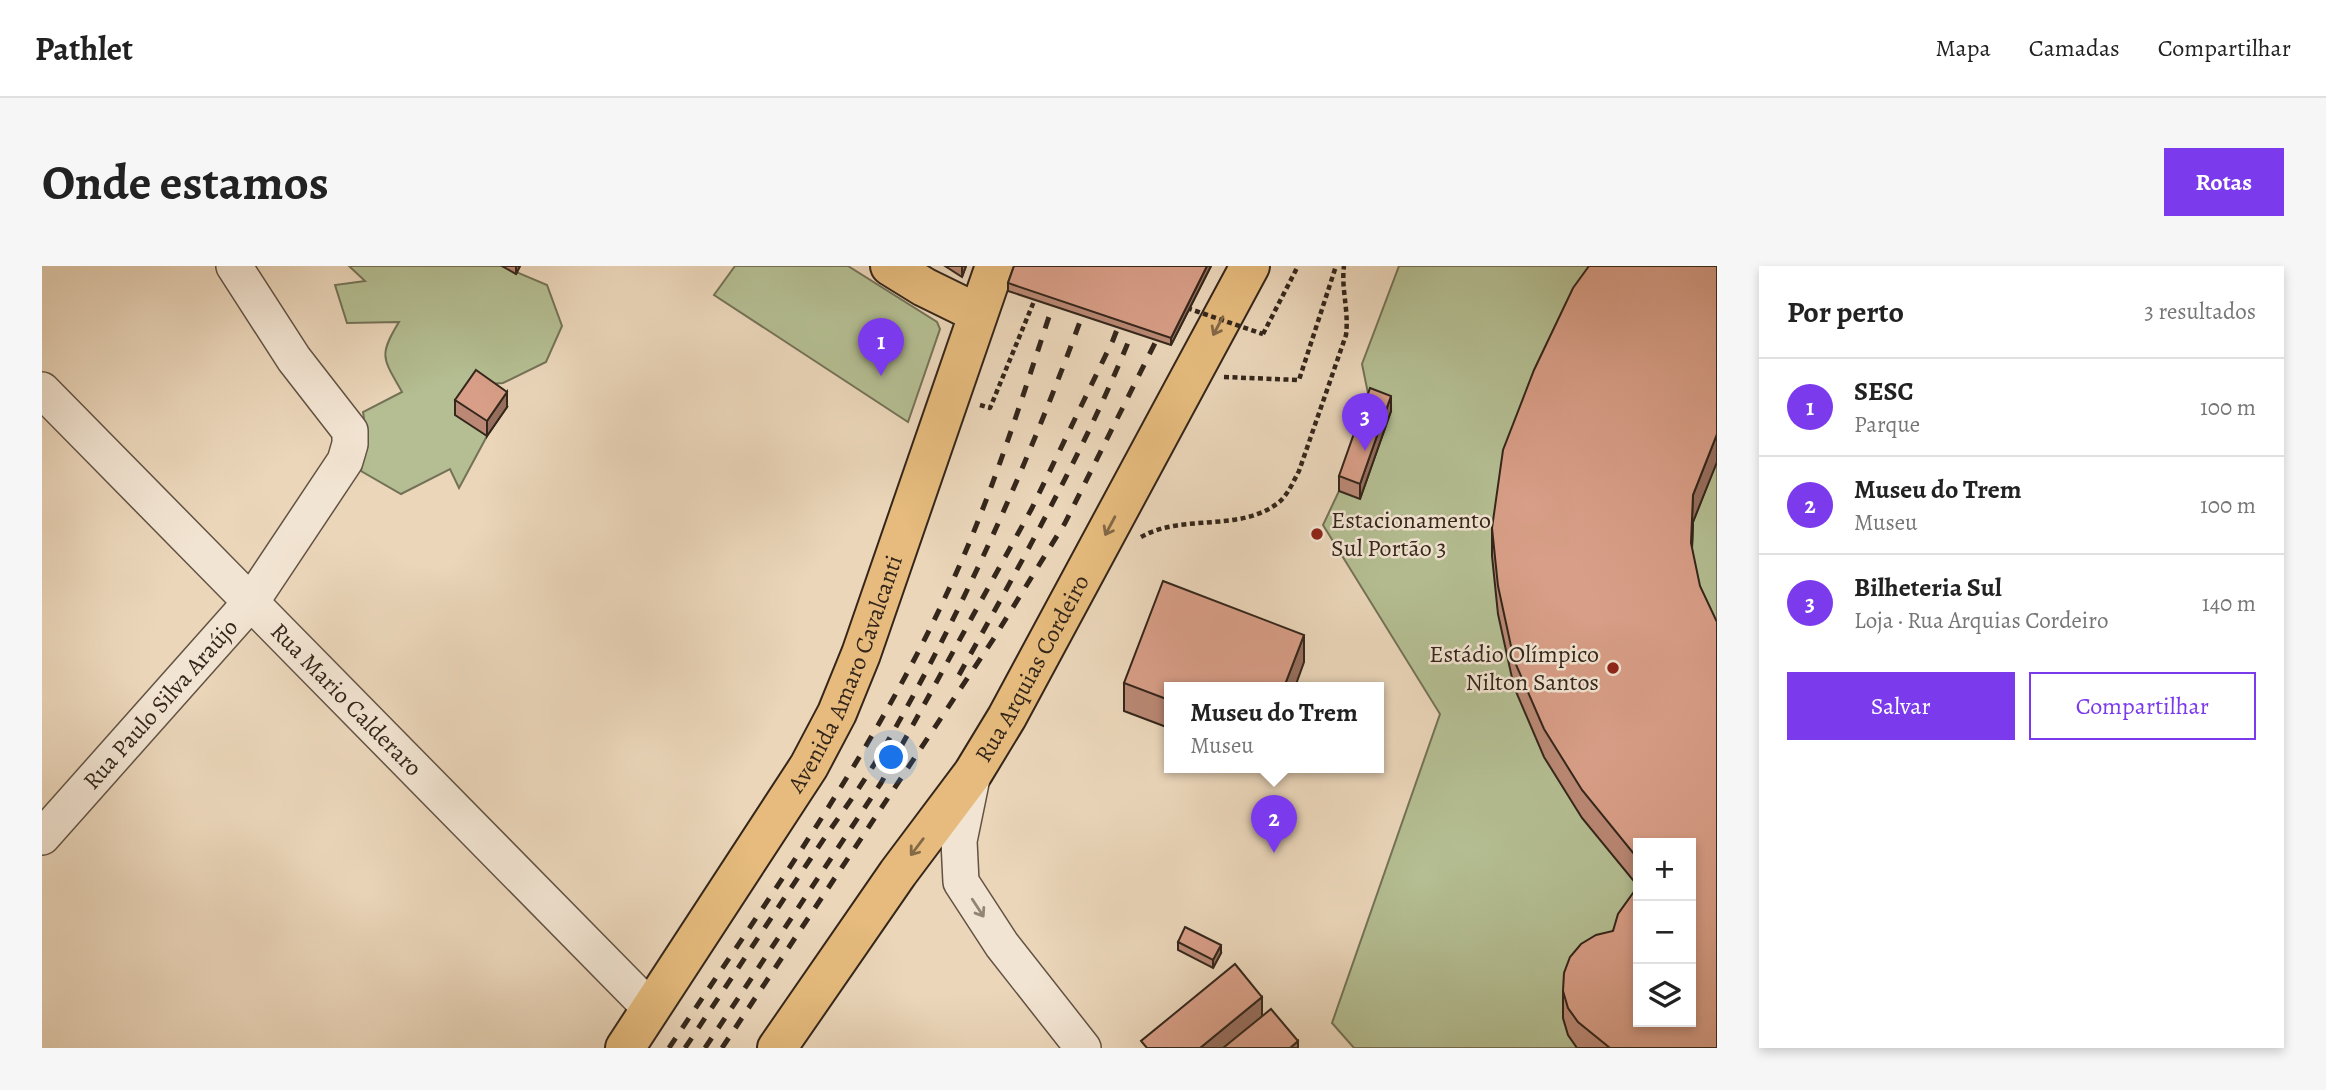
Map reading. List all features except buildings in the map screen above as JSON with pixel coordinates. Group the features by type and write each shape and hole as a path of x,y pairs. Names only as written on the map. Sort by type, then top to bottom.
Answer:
{"main road":[{"path":"890,266 924,287 977,313"},
{"name":"Avenida Amaro Cavalcanti","path":"625,1048 809,766 837,713 861,654 995,266"},
{"name":"Rua Arquias Cordeiro","path":"777,1048 898,873 972,773 1030,676 1250,266"}],"street":[{"name":"Rua Paulo Silva Araújo","path":"42,837 251,602 345,461 350,444 350,431 294,359 234,266"},
{"name":"Rua Mario Calderaro","path":"42,390 651,1009"},
{"path":"972,773 959,841 961,882 1002,945 1083,1048"}],"path":[{"path":"1185,308 1263,334 1298,266"},
{"path":"1197,365 1223,377 1299,380 1336,266"},
{"path":"1132,541 1153,530 1183,524 1242,519 1279,502 1289,490 1299,471 1346,335 1348,317 1344,266"},
{"path":"984,393 980,405 990,408 1038,290"}],"green space":[{"path":"349,266 502,266 547,285 562,326 546,362 503,383 476,385 456,414 487,436 459,488 450,469 401,494 361,471 366,433 363,412 402,392 386,357 388,342 399,322 347,323 335,285 365,281"},
{"path":"735,266 848,266 937,322 940,329 908,422 714,295"},
{"path":"1399,266 1717,266 1717,1048 1354,1048 1332,1023 1440,714 1323,525 1339,491 1370,403 1362,364"}],"railway":[{"path":"669,1048 818,824 887,710 919,651 982,511 1012,430 1066,266"},
{"path":"685,1048 864,780 914,694 974,575 1029,453 1100,266"},
{"path":"705,1048 881,783 1032,508 1113,340 1125,309"},
{"path":"959,675 1078,453 1139,315"},
{"path":"722,1048 994,638 1065,523 1165,323"}],"place":[{"name":"SESC","path":"881,376"},
{"name":"Bilheteria Sul","path":"1365,451"},
{"name":"Estacionamento Sul Portão 3","path":"1317,534"},
{"name":"Estádio Olímpico Nilton Santos","path":"1613,668"},
{"name":"Museu do Trem","path":"1274,853"}]}
